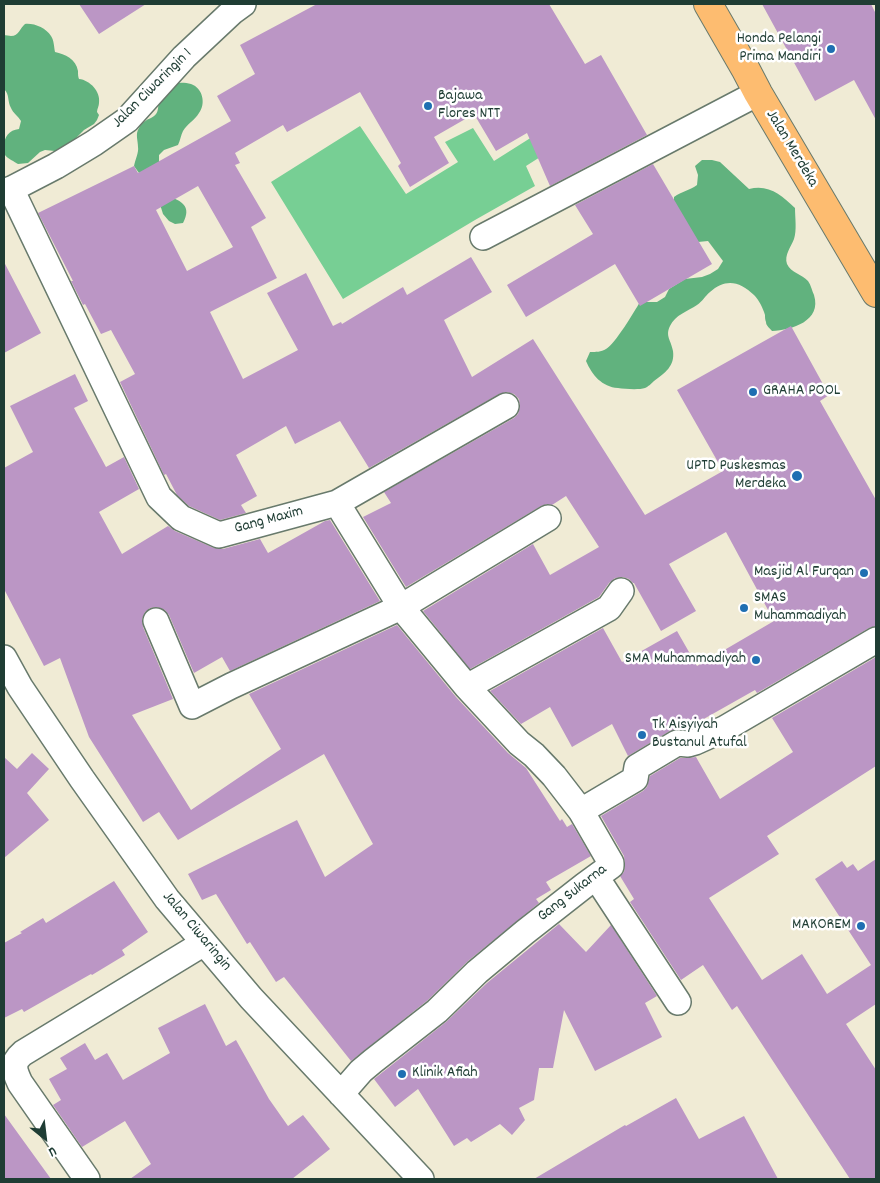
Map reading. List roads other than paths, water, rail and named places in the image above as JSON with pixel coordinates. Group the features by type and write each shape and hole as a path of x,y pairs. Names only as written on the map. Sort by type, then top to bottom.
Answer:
{"main road":[{"name":"Jalan Merdeka","path":"708,4 758,93 876,293"}],"street":[{"name":"Jalan Ciwaringin 1","path":"7,191 56,166 127,120 184,57 243,4"},
{"path":"483,237 758,93"},
{"name":"Gang Maxim","path":"7,191 159,497 180,518 219,535 337,503 506,406"},
{"path":"337,503 401,607 467,687 519,743 534,755 554,776 581,811 635,779 638,767 645,762 677,744 695,742 724,729 876,640"},
{"path":"156,621 192,706 401,607 548,518"},
{"path":"467,687 609,608 622,591"},
{"name":"Jalan Ciwaringin","path":"4,658 20,687 82,779 167,899 251,998 421,1179"},
{"name":"Gang Sukarna","path":"341,1094 373,1061 437,1011 484,966 611,866 581,811"},
{"path":"596,877 678,1002"},
{"path":"87,1179 20,1083 15,1073 15,1064 10,1058 23,1053 204,943"}],"place":[{"name":"Honda Pelangi Prima Mandiri","path":"831,49"},
{"name":"Bajawa Flores NTT","path":"428,106"},
{"name":"GRAHA POOL","path":"753,392"},
{"name":"UPTD Puskesmas Merdeka","path":"797,476"},
{"name":"Masjid Al Furqan","path":"864,573"},
{"name":"SMAS Muhammadiyah","path":"744,608"},
{"name":"SMA Muhammadiyah","path":"756,660"},
{"name":"Tk Aisyiyah Bustanul Atufal","path":"642,735"},
{"name":"MAKOREM","path":"861,926"},
{"name":"Klinik Afiah","path":"402,1074"}]}
